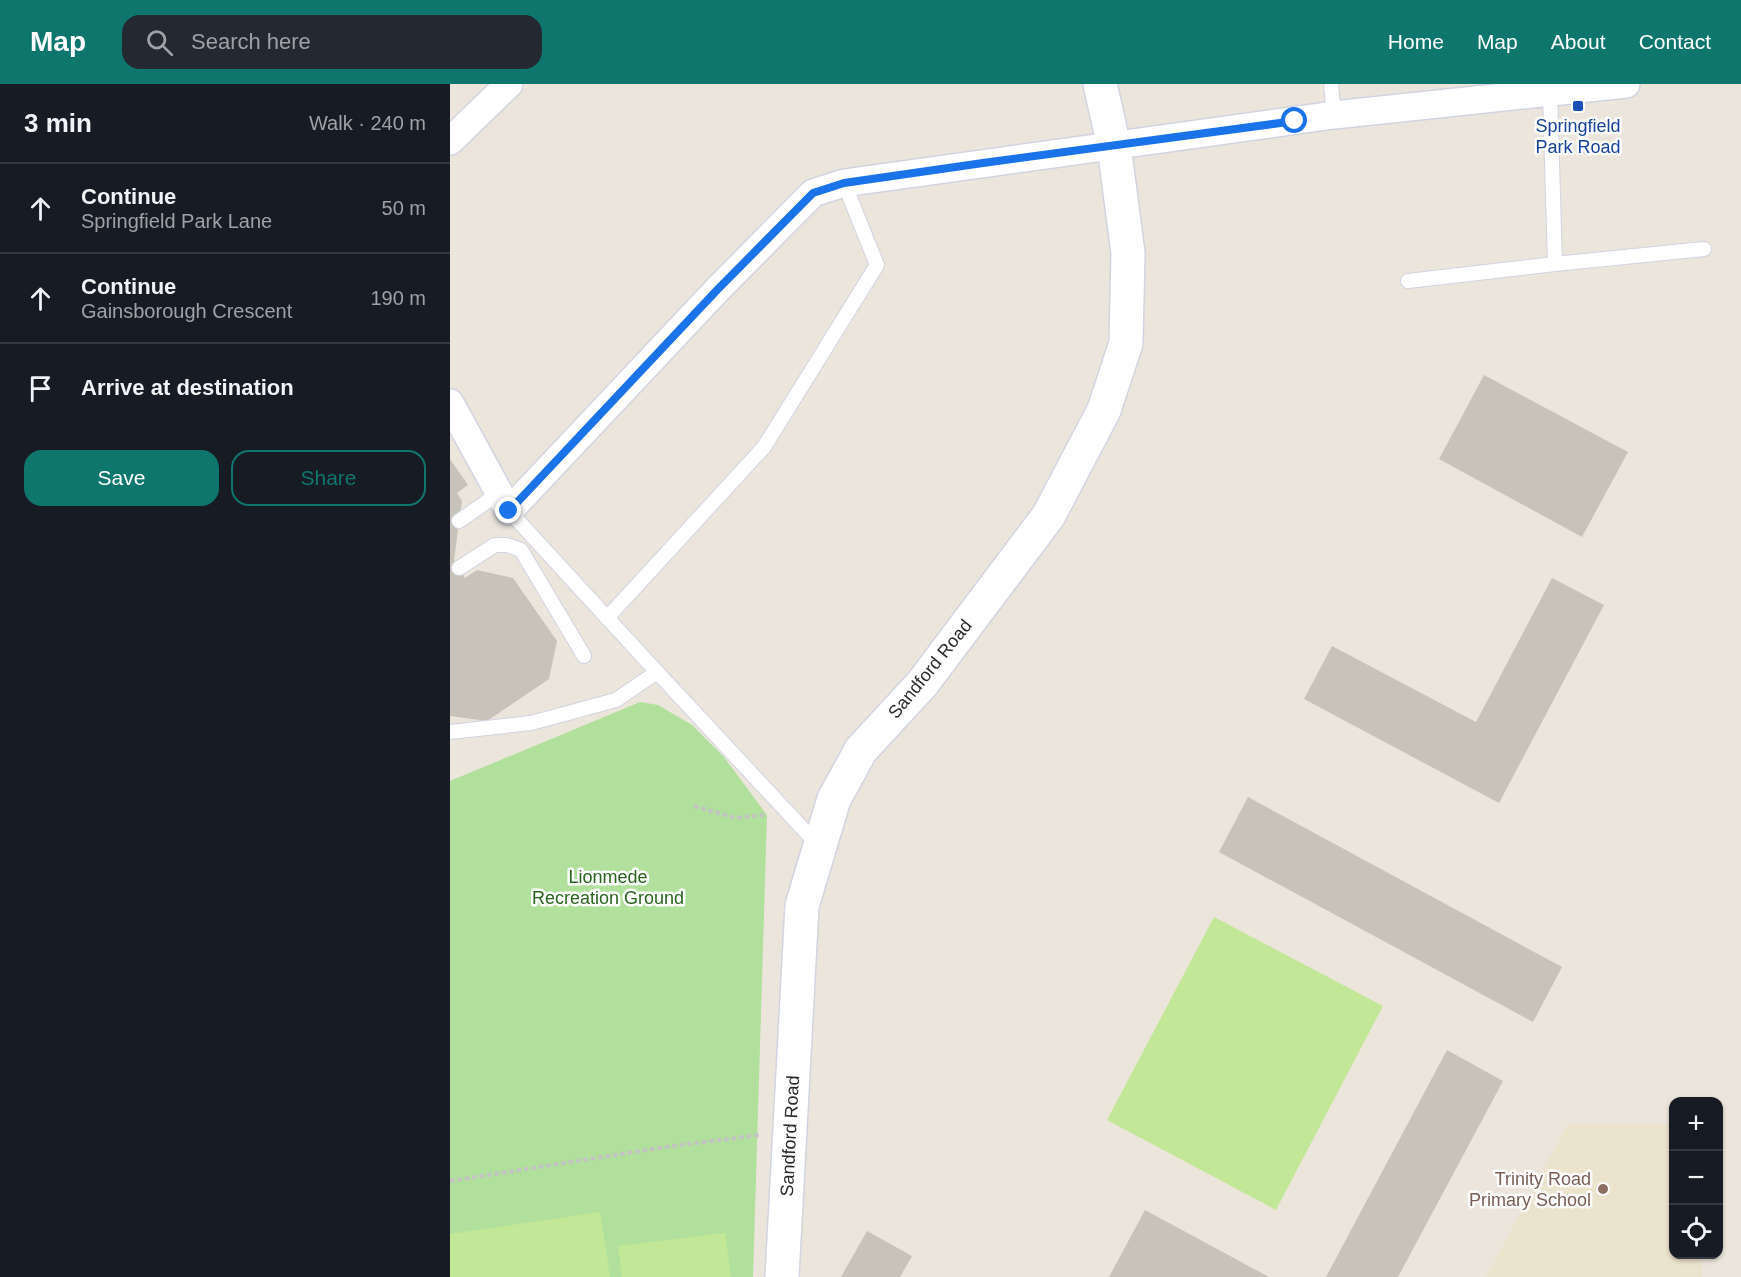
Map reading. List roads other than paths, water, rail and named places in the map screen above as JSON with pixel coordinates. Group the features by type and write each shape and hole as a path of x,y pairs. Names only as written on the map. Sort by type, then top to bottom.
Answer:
{"street":[{"path":"450,141 509,84"},
{"name":"Sandford Road","path":"782,1277 802,906 834,799 861,750 922,684 1049,515 1104,410 1126,343 1128,253 1114,146 1100,84"},
{"path":"450,403 504,502 813,193 844,183 983,163 1550,88 1626,84"}],"lane":[{"path":"1332,84 1334,116"},
{"path":"1550,88 1555,264"},
{"path":"607,618 764,447 877,265 844,183"},
{"path":"1408,281 1704,249"},
{"path":"459,521 504,502 607,618 820,847"},
{"path":"459,568 495,545 507,545 521,550 584,656"},
{"path":"450,732 531,723 616,700 657,672"}],"place":[{"name":"Springfield Park Road","path":"1578,106"},
{"name":"Trinity Road Primary School","path":"1603,1189"}],"park label":[{"name":"Lionmede Recreation Ground","path":"608,887"}]}
